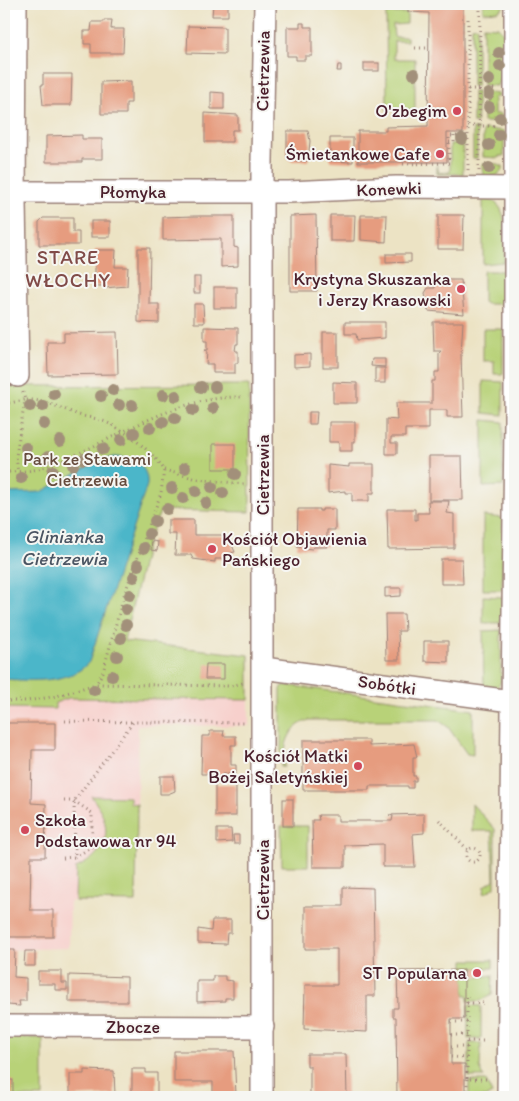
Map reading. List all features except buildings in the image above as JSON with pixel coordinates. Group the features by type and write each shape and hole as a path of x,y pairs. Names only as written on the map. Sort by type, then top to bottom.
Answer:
{"street":[{"path":"16,4 9,192 18,376"},
{"name":"Cietrzewia","path":"262,1097 265,4"},
{"path":"508,1097 515,459 515,4"},
{"name":"Konewki","path":"263,190 289,192 396,187 515,188"},
{"name":"Płomyka","path":"9,192 263,190"},
{"name":"Sobótki","path":"263,668 511,701"},
{"name":"Zbocze","path":"4,1026 262,1027"}],"path":[{"path":"479,176 480,4"},
{"path":"468,19 468,176"},
{"path":"415,48 428,48"},
{"path":"463,62 468,62"},
{"path":"468,89 503,90"},
{"path":"468,126 503,126"},
{"path":"403,164 449,163 449,136 468,136"},
{"path":"4,472 18,472 49,466 123,431 206,401 247,397"},
{"path":"18,472 16,456 25,400"},
{"path":"4,404 25,400 51,404 76,414 102,420 123,431 158,460 164,470 161,493 123,598 104,672 96,684"},
{"path":"164,470 197,479 246,484"},
{"path":"4,701 27,701 57,696 96,684 231,686 245,682"},
{"path":"65,722 249,723"},
{"path":"75,858 74,801 133,722"},
{"path":"63,858 75,858 92,847 92,813 74,801 64,800"},
{"path":"439,820 468,850"},
{"path":"472,848 478,850 480,853 478,860 470,861 466,855 468,850 472,848"},
{"path":"467,996 467,1095"},
{"path":"467,1003 483,1004"},
{"path":"451,1022 467,1022"},
{"path":"451,1035 467,1034"},
{"path":"467,1041 483,1041"},
{"path":"451,1047 467,1047"},
{"path":"451,1058 467,1058"},
{"path":"467,1079 489,1080"}],"shaded area":[{"path":"249,692 249,726 138,725 136,902 70,901 69,948 4,950 4,708 54,709 55,703 69,698"}],"green space":[{"path":"483,4 504,4 504,6 498,11 483,12"},
{"path":"386,13 407,13 407,24 393,25 394,37 407,37 407,41 394,41 394,59 415,59 415,110 387,110"},
{"path":"477,26 477,86 472,86 472,27"},
{"path":"483,26 498,27 503,33 504,79 500,79 497,86 483,85"},
{"path":"473,92 477,92 477,123 473,123"},
{"path":"484,92 499,94 499,97 494,97 494,114 501,114 501,122 483,122"},
{"path":"473,129 477,129 477,158 473,158"},
{"path":"483,130 504,131 504,156 499,156 499,158 483,157"},
{"path":"456,138 463,138 463,174 437,174 437,165 439,173 450,172 450,144 456,143"},
{"path":"499,164 499,166 503,166 503,169 497,176 483,177 482,165"},
{"path":"483,198 493,201 499,206 503,214 505,223 504,262 483,264"},
{"path":"483,271 504,271 503,304 486,304 483,302"},
{"path":"483,329 503,329 503,374 494,374 494,361 483,361"},
{"path":"483,381 503,382 503,415 483,413"},
{"name":"Park ze Stawami Cietrzewia","path":"249,385 250,512 161,510 148,540 124,641 249,655 249,700 69,698 55,703 55,709 4,708 4,386"},
{"path":"483,420 503,422 503,486 483,487"},
{"path":"483,516 503,518 502,590 483,590"},
{"path":"483,596 502,597 501,623 483,623"},
{"path":"501,630 501,682 496,689 484,691 483,631"},
{"path":"285,685 473,710 473,755 467,754 448,727 438,720 309,720 291,732 286,745 284,767 281,767 281,688"},
{"path":"91,796 130,797 130,803 137,804 136,902 75,901 76,868 88,862 96,854 102,846 105,837 106,827 103,817"},
{"path":"472,804 495,829 495,887 484,894 485,886 494,880 492,831 472,831"},
{"path":"281,826 308,826 308,866 282,866"},
{"path":"464,960 493,960 493,968 473,968 474,978 493,975 492,995 480,1001 468,1001 468,995 464,995"},
{"path":"468,1005 481,1006 481,1039 468,1039"},
{"path":"4,1037 43,1038 43,1097 4,1097"},
{"path":"469,1043 481,1043 480,1068 484,1077 469,1077"},
{"path":"469,1081 486,1081 492,1094 486,1097 469,1097"}],"water":[{"name":"Glinianka Cietrzewia","path":"113,457 126,458 138,463 145,472 147,485 89,662 81,669 61,678 49,680 4,679 4,493 41,492 89,466"}],"place":[{"name":"O'zbegim","path":"457,111"},
{"name":"Śmietankowe Cafe","path":"440,154"},
{"name":"Krystyna Skuszanka i Jerzy Krasowski","path":"461,289"},
{"name":"Kościół Objawienia Pańskiego","path":"212,549"},
{"name":"Kościół Matki Bożej Saletyńskiej","path":"358,766"},
{"name":"Szkoła Podstawowa nr 94","path":"25,830"},
{"name":"ST Popularna","path":"477,973"}],"district":[{"name":"STARE WŁOCHY","path":"68,268"}]}
